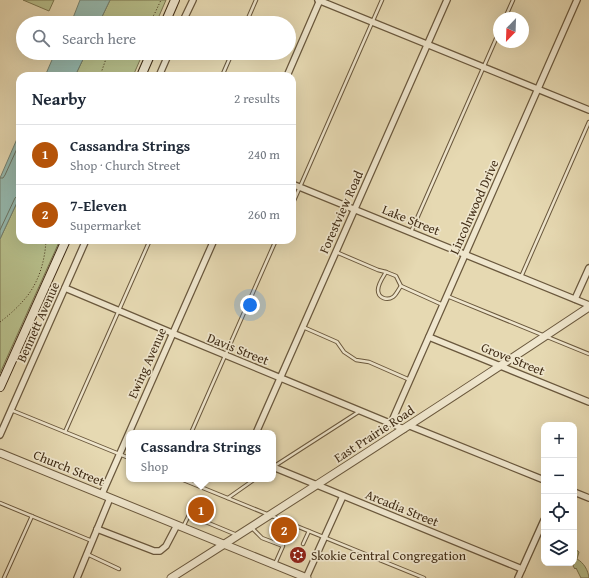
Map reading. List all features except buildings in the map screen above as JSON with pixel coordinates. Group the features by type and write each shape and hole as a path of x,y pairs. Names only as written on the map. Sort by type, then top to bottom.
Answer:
{"main road":[{"path":"167,16 175,0"},
{"path":"143,72 148,60"},
{"path":"0,387 64,244"}],"street":[{"path":"185,16 192,0"},
{"path":"296,55 319,0 589,110"},
{"name":"Forestview Road","path":"257,430 447,0"},
{"name":"Lincolnwood Drive","path":"391,423 577,0"},
{"path":"161,72 166,60"},
{"path":"289,72 294,60"},
{"name":"Lake Street","path":"296,186 466,254 589,306"},
{"name":"Bennett Avenue","path":"0,435 84,244"},
{"name":"Ewing Avenue","path":"130,430 212,244"},
{"path":"575,299 589,268"},
{"name":"Davis Street","path":"65,288 361,411 391,423 407,427 541,479"},
{"name":"East Prairie Road","path":"171,578 501,366 589,306"},
{"name":"Grove Street","path":"429,337 589,402"},
{"name":"Ewing Avenue","path":"102,494 126,438"},
{"name":"Church Street","path":"0,453 275,565 293,575 305,578"},
{"name":"Arcadia Street","path":"276,468 316,486 522,569"},
{"path":"577,493 589,498"},
{"path":"305,578 343,496"},
{"path":"77,578 110,498"},
{"path":"97,529 154,551 160,551 166,546 180,526"},
{"path":"518,578 541,527"}],"lane":[{"path":"249,16 256,0"},
{"path":"296,196 382,0"},
{"path":"508,12 513,0"},
{"path":"411,232 493,45"},
{"path":"224,72 229,60"},
{"path":"521,277 589,122"},
{"path":"65,432 148,244"},
{"path":"191,430 274,244"},
{"path":"336,252 396,276 401,286 443,305"},
{"path":"386,272 378,289 382,298 391,298 401,286"},
{"path":"447,296 589,354"},
{"path":"303,327 337,342 344,352 356,360 369,362 410,380"},
{"path":"11,410 126,457"},
{"path":"276,465 361,411"},
{"path":"188,482 424,578"},
{"path":"228,498 251,482"},
{"path":"0,503 92,541"},
{"path":"180,526 189,515 238,535"},
{"path":"4,578 32,516"},
{"path":"251,527 262,538 283,546 275,565"},
{"path":"303,544 309,531"},
{"path":"87,554 119,569"}],"path":[{"path":"153,16 161,0"},
{"path":"101,72 106,60"},
{"path":"0,322 23,301 32,289 44,260 46,244"}],"green space":[{"path":"23,0 54,0 49,11"},
{"path":"110,0 166,0 159,16 102,16"},
{"path":"83,60 140,60 135,72 77,72"},
{"path":"16,205 16,244 58,244 0,373 0,239"},
{"path":"577,559 585,567 589,578 581,578 576,568 575,569 573,566 577,566"}],"water":[{"path":"80,0 110,0 102,16 74,16"},
{"path":"52,60 83,60 77,72 47,72"},
{"path":"16,141 16,205 0,239 0,178"}],"place":[{"name":"Cassandra Strings","path":"201,510"},
{"name":"7-Eleven","path":"284,530"},
{"name":"Skokie Central Congregation","path":"298,555"}]}
